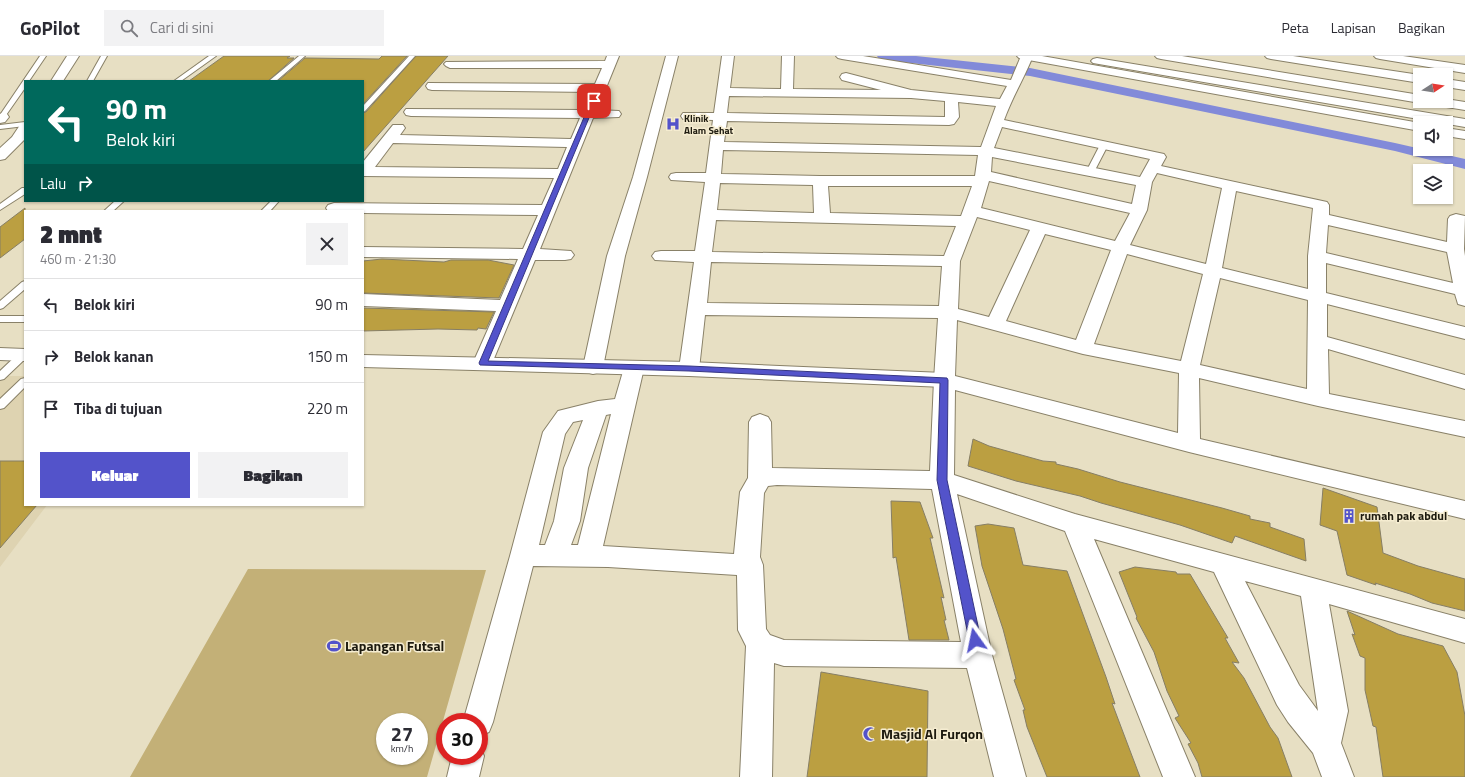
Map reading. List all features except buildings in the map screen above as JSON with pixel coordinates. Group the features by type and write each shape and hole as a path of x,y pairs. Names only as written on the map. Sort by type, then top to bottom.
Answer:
{"street":[{"path":"58,80 73,56"},
{"path":"593,367 616,256 646,154 672,56"},
{"path":"689,368 728,56"},
{"path":"787,93 788,56"},
{"path":"862,148 849,94 843,56 1022,66 1086,67 1325,105 1465,123"},
{"path":"1161,56 1413,98"},
{"path":"1271,56 1324,60 1413,78"},
{"path":"1380,56 1465,69"},
{"path":"1086,67 1098,58 1325,105 1413,125"},
{"path":"364,171 453,60 611,61 483,363"},
{"path":"1324,60 1326,83 1325,105"},
{"path":"1010,777 978,655 942,480 944,380 951,261 982,178 986,151 1000,112 1022,66"},
{"path":"846,77 911,94"},
{"path":"1453,84 1465,86"},
{"path":"425,95 599,88"},
{"path":"724,92 911,94 951,98 1104,145 1159,157 1148,175 1140,210 1121,246 1083,348"},
{"path":"688,116 949,121 952,117 951,98"},
{"path":"1453,104 1465,106"},
{"path":"411,112 614,114"},
{"path":"0,156 23,132"},
{"path":"1453,133 1465,135"},
{"path":"390,139 576,143"},
{"path":"717,146 828,167 982,178 1140,210"},
{"path":"676,177 713,178 828,167 862,148 986,151 1090,172 1148,175 1230,185 1321,205 1317,256 1318,399"},
{"path":"822,218 828,167"},
{"path":"364,171 563,174"},
{"path":"1189,444 1189,369 1213,271 1230,185"},
{"path":"335,207 548,210"},
{"path":"708,216 822,218 969,216 1040,227 1121,246 1213,271 1465,333"},
{"path":"1321,218 1455,249"},
{"path":"1317,256 1465,295 1455,249 1456,219 1465,221"},
{"path":"995,325 1040,227"},
{"path":"364,252 565,255"},
{"path":"661,256 951,261"},
{"path":"364,300 507,306"},
{"path":"696,309 949,312 1083,348 1189,369 1318,399 1465,429"},
{"path":"1317,340 1465,382"},
{"path":"0,354 24,355"},
{"path":"364,361 689,368 944,380 1189,444 1465,510"},
{"path":"588,555 634,368"},
{"path":"480,713 523,556 554,432 566,416 598,408 624,404"},
{"path":"555,554 567,520 576,468 598,408"},
{"path":"756,777 760,645 752,630 750,565 747,557 752,492 760,479 760,422"},
{"path":"760,479 777,476 942,480 1075,524 1313,588 1465,631"},
{"path":"1075,524 1179,777"},
{"path":"523,556 555,554 588,555 699,564 750,565"},
{"path":"1223,564 1288,695 1325,743 1338,777"},
{"path":"1313,588 1333,711 1325,743"},
{"path":"760,645 784,653 978,655"},
{"path":"462,777 465,765"}],"lane":[{"path":"27,80 43,56"},
{"path":"91,80 104,56"},
{"path":"178,80 213,56"},
{"path":"273,80 302,56"},
{"path":"364,109 412,56"},
{"path":"23,132 1,121 24,85"},
{"path":"0,133 23,132"},
{"path":"1090,172 1104,145"},
{"path":"0,208 24,191"},
{"path":"109,210 119,202"},
{"path":"266,210 273,202"},
{"path":"0,306 24,285"},
{"path":"0,319 24,319"},
{"path":"0,377 24,355"},
{"path":"0,405 24,382"}],"shaded area":[{"path":"0,376 24,376 24,506 46,506 0,567"},
{"name":"Lapangan Futsal","path":"248,569 486,570 445,713 436,713 436,745 427,777 130,777"}],"waterway":[{"path":"883,56 1030,72 1395,147 1465,164"}],"place":[{"name":"Klinik Alam Sehat","path":"673,124"},
{"name":"rumah pak abdul","path":"1349,516"},
{"name":"Lapangan Futsal","path":"334,646"},
{"name":"Masjid Al Furqon","path":"870,734"}],"route":[{"path":"594,101 483,363 593,367 689,368 944,380 942,480 975,640"}]}
